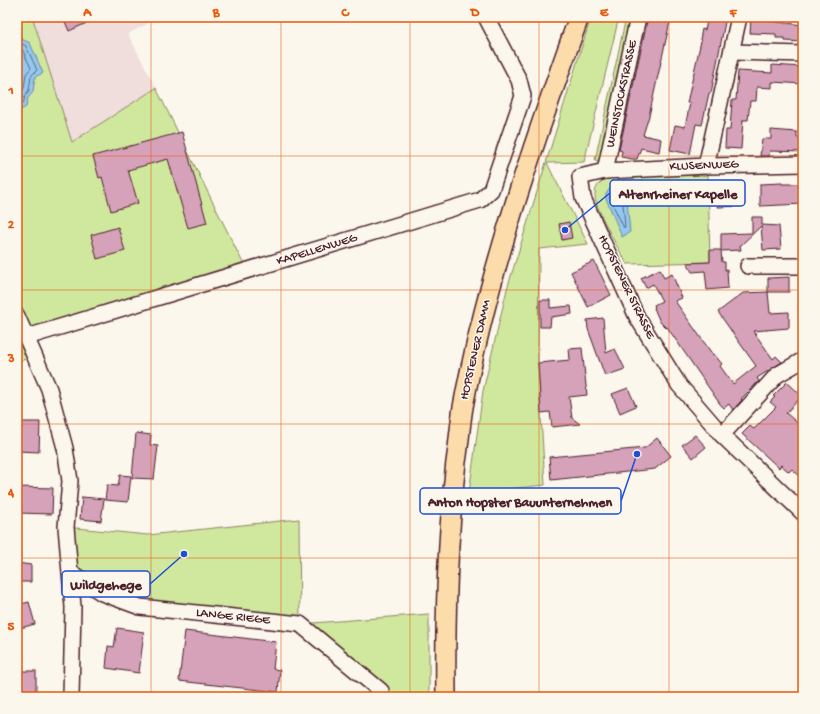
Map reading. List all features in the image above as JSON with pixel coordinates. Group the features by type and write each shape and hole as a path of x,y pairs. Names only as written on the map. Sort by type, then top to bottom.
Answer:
{"main road":[{"name":"HOPSTENER DAMM","path":"446,697 445,614 450,515 463,408 483,313 509,220 535,141 580,17"}],"street":[{"name":"KAPELLENWEG","path":"27,337 480,200 491,190 523,96 519,80 486,17"},
{"name":"WEINSTOCKSTRASSE","path":"605,171 638,17"},
{"path":"706,166 739,17"},
{"path":"732,52 803,54"},
{"name":"KLUSENWEG","path":"605,171 706,166 803,164"},
{"name":"HOPSTENER STRASSE","path":"605,171 580,177 582,198 637,317 679,385 722,435 803,513"},
{"path":"748,266 803,266"},
{"path":"17,316 49,389 65,448 70,481 66,526 73,607 71,697"},
{"path":"722,435 777,375 803,360"},
{"name":"LANGE RIEGE","path":"70,572 102,593 140,607 300,624 381,691"}],"shaded area":[{"path":"17,17 160,17 128,34 156,88 72,143 33,19"}],"green space":[{"path":"591,17 619,17 584,162 547,163 588,244 539,249 538,363 545,485 469,493 483,391 507,289"},
{"path":"626,17 631,17 599,161 595,160"},
{"path":"17,18 33,19 72,142 156,88 247,271 27,337 35,356 17,362"},
{"path":"708,175 710,262 627,264 598,208 595,193 598,185 606,179 612,177"},
{"path":"299,519 300,624 140,607 70,572 66,527 148,535"},
{"path":"429,614 429,697 379,697 300,624"}],"water":[{"path":"17,37 30,43 43,73 35,77 33,92 28,98 26,107 17,112"},
{"path":"618,187 626,189 630,232 622,237 605,196 610,188"}],"building":[{"path":"63,17 100,17 69,31"},
{"path":"648,17 671,17 649,116 643,135 661,139 659,152 641,148 637,159 632,159 621,157 622,151 619,150"},
{"path":"708,17 726,17 711,93 709,93 702,125 696,124 690,154 670,150 675,125 685,127 690,103 687,103 701,41 702,29 705,30"},
{"path":"751,17 768,17 770,21 803,25 803,42 785,41 785,38 776,38 776,34 750,33"},
{"path":"772,65 803,67 803,84 772,82 772,88 757,87 756,101 750,101 748,120 743,120 741,149 725,148 726,130 730,130 732,100 736,100 738,71 772,73"},
{"path":"771,130 797,132 797,138 803,138 803,152 770,151 769,156 760,156 762,139 771,139"},
{"path":"182,132 207,223 188,228 168,159 128,170 138,203 111,211 102,177 99,178 93,156"},
{"path":"740,184 741,206 718,207 718,185"},
{"path":"760,184 803,184 803,204 760,206"},
{"path":"752,217 762,217 762,225 779,226 781,249 763,250 761,226 740,246 741,250 721,251 722,262 725,262 725,270 727,269 728,288 707,290 705,271 692,272 687,263 710,262 710,250 721,250 721,234 752,233"},
{"path":"569,222 572,238 562,240 559,224"},
{"path":"118,227 125,251 97,259 91,235"},
{"path":"594,261 611,295 588,307 571,272"},
{"path":"660,269 664,278 672,274 682,298 675,301 713,355 714,354 722,364 720,366 733,384 756,366 718,312 743,293 768,292 770,313 789,312 789,328 753,331 773,359 776,356 782,362 757,378 759,381 741,399 742,400 733,410 729,404 724,408 720,404 667,327 666,328 660,322 654,305 662,301 653,284 646,288 641,278"},
{"path":"789,277 789,292 768,292 768,278"},
{"path":"540,300 550,300 550,308 571,306 572,314 551,317 550,327 540,327"},
{"path":"603,318 606,353 615,349 625,369 605,376 588,329 587,320"},
{"path":"582,348 587,395 569,397 572,418 580,424 552,427 550,412 541,413 538,363 570,360 569,349"},
{"path":"787,382 802,396 786,413 803,428 803,479 792,469 789,472 781,465 779,468 742,434 750,426 754,429 776,407 770,402 775,397 773,396"},
{"path":"628,388 636,406 620,413 612,394"},
{"path":"19,422 40,422 39,452 17,451"},
{"path":"136,433 151,435 150,445 158,446 154,479 132,478"},
{"path":"695,435 706,447 693,458 682,445"},
{"path":"657,438 671,456 655,469 551,480 549,457 645,448"},
{"path":"120,475 131,476 128,502 105,500 107,485 118,486"},
{"path":"17,487 53,488 52,514 17,513"},
{"path":"82,497 104,499 101,521 80,519"},
{"path":"17,563 31,565 31,582 17,582"},
{"path":"29,602 35,624 17,629 17,605"},
{"path":"117,628 144,632 139,673 106,668 108,646 114,647"},
{"path":"185,631 276,642 273,669 280,670 278,692 179,681"},
{"path":"18,671 36,671 36,697 18,697"}],"place":[{"name":"Altenrheiner Kapelle","path":"565,230"},
{"name":"Anton Hopster Bauunternehmen","path":"637,454"},
{"name":"Wildgehege","path":"184,554"}]}
